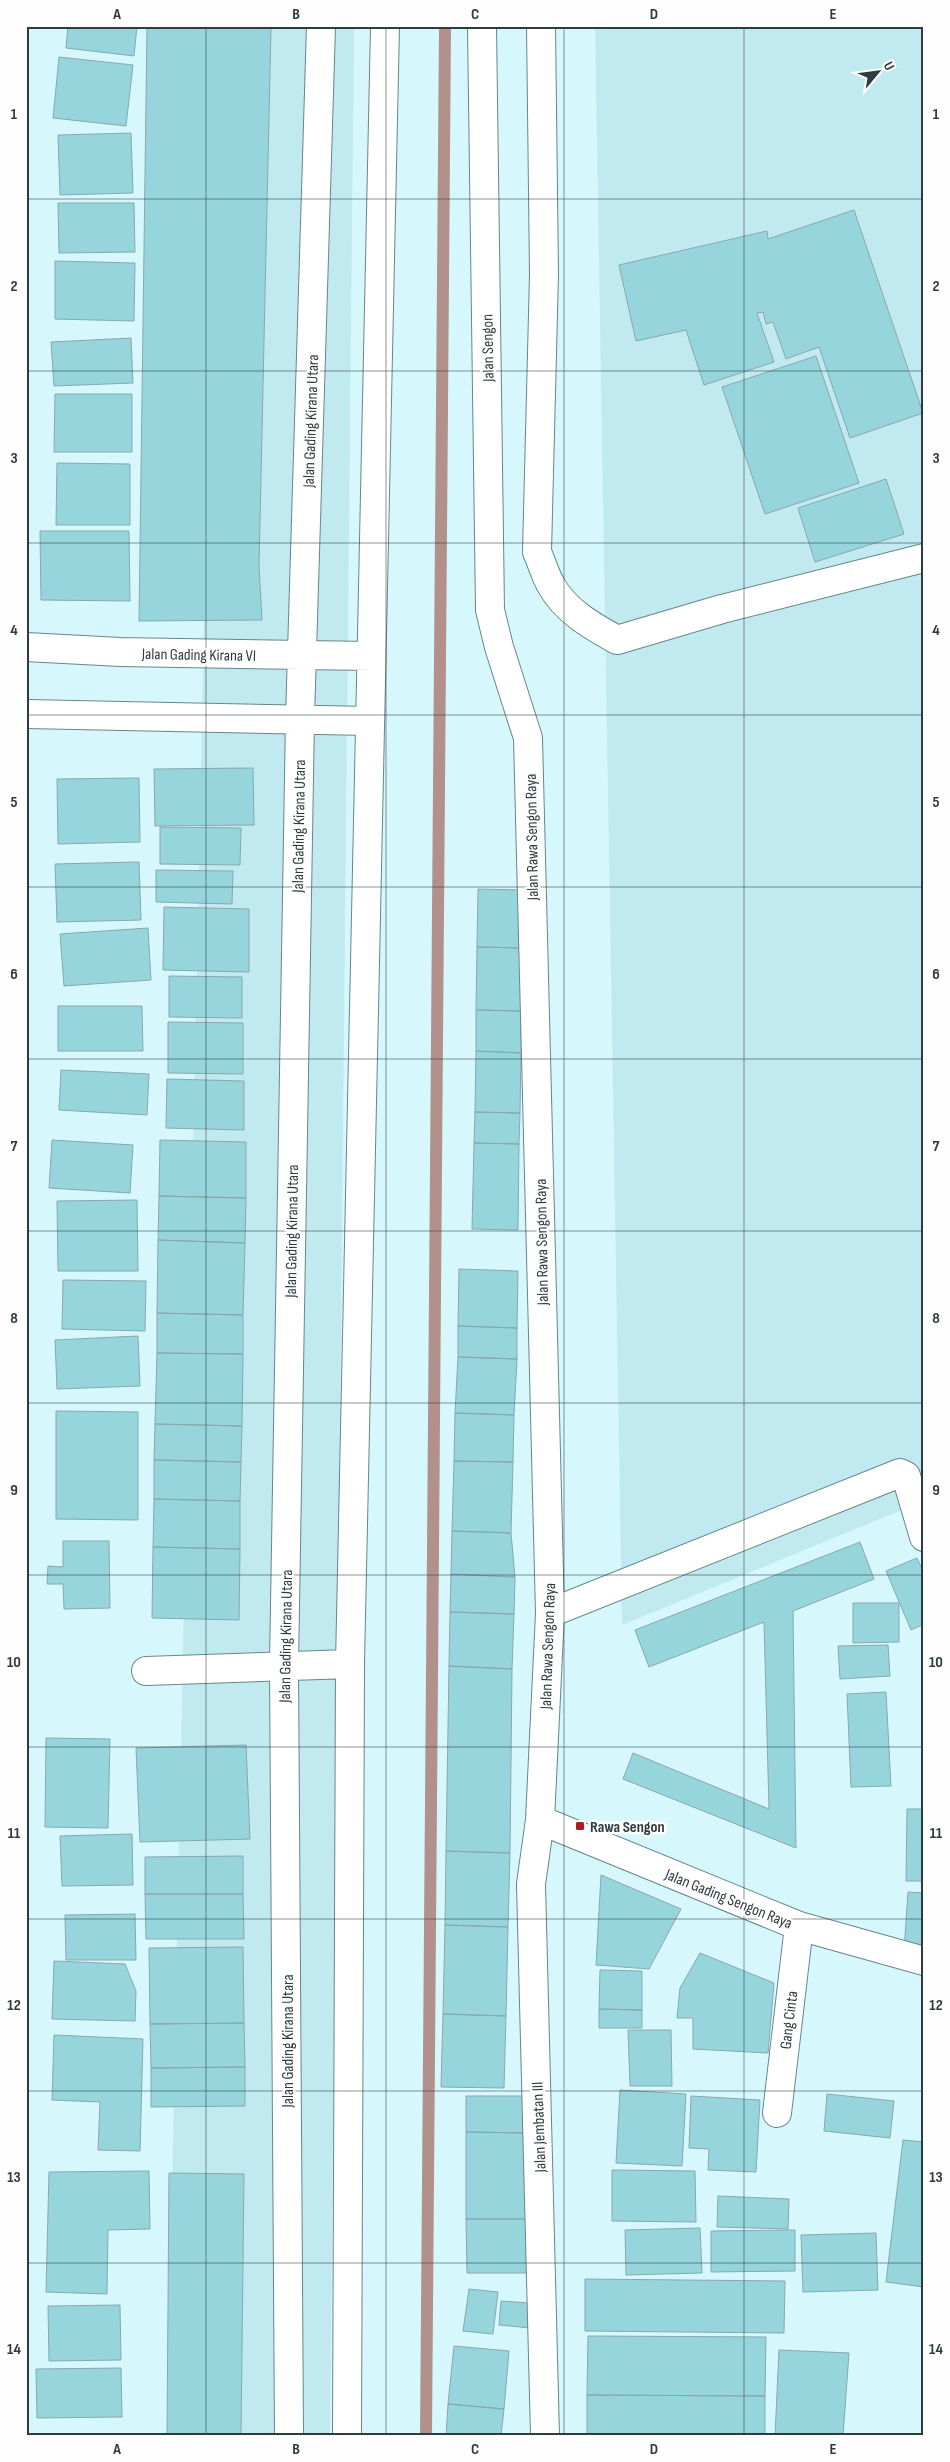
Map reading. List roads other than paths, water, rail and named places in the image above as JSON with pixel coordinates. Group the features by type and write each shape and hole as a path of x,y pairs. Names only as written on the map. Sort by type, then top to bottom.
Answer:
{"street":[{"name":"Jalan Gading Kirana Utara","path":"289,2436 284,1665 300,718 321,26"},
{"path":"347,2436 350,1664 386,26"},
{"name":"Jalan Sengon","path":"482,26 490,610 506,667"},
{"path":"541,26 544,274 537,552 552,586 574,612 593,627 617,640 722,609 924,558"},
{"name":"Jalan Gading Kirana VI","path":"26,647 120,652 371,656"},
{"name":"Jalan Rawa Sengon Raya","path":"506,667 528,738 550,1613 540,1820"},
{"path":"26,714 300,718 370,722"},
{"path":"550,1613 900,1474 906,1476 924,1537"},
{"path":"146,1671 350,1664"},
{"name":"Jalan Gading Sengon Raya","path":"540,1820 799,1926 924,1962"},
{"name":"Jalan Jembatan III","path":"540,1820 530,1884 545,2436"},
{"name":"Gang Cinta","path":"777,2113 799,1926"}],"waterway":[{"path":"426,2436 445,26"}],"place":[{"name":"Rawa Sengon","path":"580,1826"}]}
